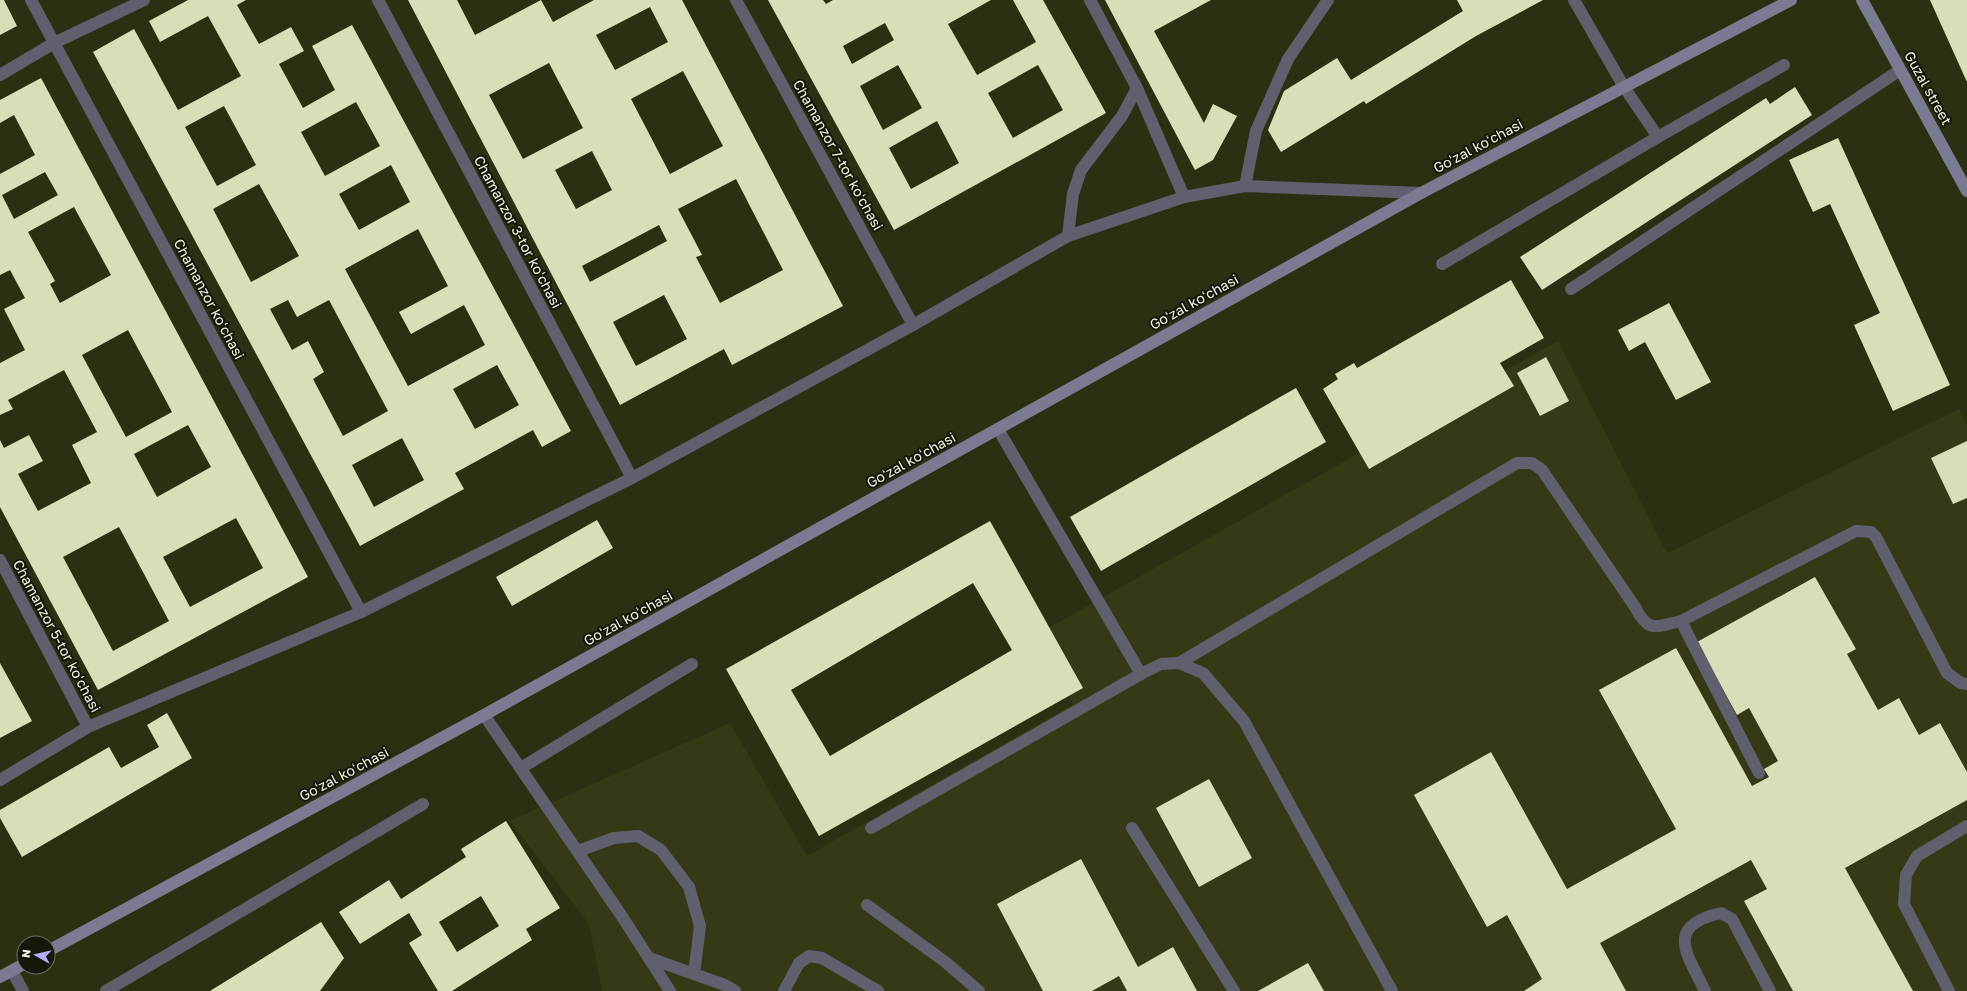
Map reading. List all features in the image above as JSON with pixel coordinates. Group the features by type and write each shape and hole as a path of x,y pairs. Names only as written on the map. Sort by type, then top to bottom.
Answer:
{"main road":[{"name":"Goʻzal koʻchasi","path":"56,947 484,715 1421,193 1791,0"},
{"name":"Guzal street","path":"1862,0 1967,191"},
{"path":"0,977 16,969"}],"street":[{"name":"Chamanzor koʻchasi","path":"31,0 361,612"},
{"path":"0,75 54,43 144,0"},
{"name":"Chamanzor 3-tor koʻchasi","path":"378,0 632,478"},
{"name":"Chamanzor 7-tor koʻchasi","path":"736,0 913,325"},
{"path":"1090,0 1137,88 1184,197"},
{"path":"1245,186 1256,131 1288,59 1328,0"},
{"path":"1574,0 1624,87 1658,137"},
{"path":"1442,264 1784,65"},
{"path":"1571,289 1900,70"},
{"path":"1068,236 1073,194 1081,170 1122,116 1137,88"},
{"path":"0,780 88,727 361,612 632,478 913,325 1068,236 1184,197 1245,186 1421,193"},
{"path":"998,429 1140,674"},
{"path":"1179,663 1517,463 1532,463 1542,470 1635,607 1642,621 1655,627 1681,621 1856,532 1870,532 1876,537 1948,673 1961,683 1967,684"},
{"name":"Chamanzor 5-tor koʻchasi","path":"0,560 88,727"},
{"path":"1681,621 1759,773"},
{"path":"871,828 1140,674 1161,664 1179,663 1204,673 1244,721 1392,991"},
{"path":"521,768 692,664"},
{"path":"484,715 578,851 670,991"},
{"path":"106,991 423,804"},
{"path":"1949,991 1904,904 1906,875 1917,856 1967,826"},
{"path":"1132,828 1234,991"},
{"path":"578,851 614,838 638,836 661,850 689,888 700,926 694,974"},
{"path":"867,905 944,961 979,991"},
{"path":"1705,991 1683,944 1685,934 1692,925 1712,915 1721,913 1732,919 1770,991"},
{"path":"784,991 799,962 809,956 822,958 878,991"},
{"path":"649,958 725,985 735,991"},
{"path":"12,971 23,991"}],"shaded area":[{"path":"1558,341 1667,553 1959,409 1967,426 1967,991 602,991 589,924 510,821 730,723 807,856 1073,704 1045,630"}],"building":[{"path":"0,0 4,0 17,26 0,35"},
{"path":"188,0 246,0 237,5 259,44 291,27 304,51 279,64 303,108 335,90 312,46 352,25 571,431 542,447 533,430 455,473 464,489 360,546 93,52 134,29 178,110 241,76 208,16 160,42 149,21","holes":["356,102 380,146 325,176 301,132","224,106 256,165 217,186 185,127","391,165 410,202 359,230 339,194","259,184 299,256 251,282 213,209","418,229 448,286 399,312 411,334 464,305 485,345 408,386 345,269","288,300 297,317 329,300 388,411 343,436 313,379 324,372 308,341 292,350 270,309","497,365 519,405 475,429 453,389","402,438 424,480 374,507 352,465"]},
{"path":"408,0 457,0 475,35 541,0 553,22 594,0 682,0 843,306 732,365 724,349 620,405","holes":["650,7 668,42 615,70 596,35","549,63 583,128 523,159 489,95","683,71 723,146 670,174 631,99","592,151 612,190 576,209 555,170","736,179 783,270 720,303 696,257 702,255 678,209","659,225 667,241 590,282 582,266","664,295 687,339 636,366 613,322"]},
{"path":"768,0 823,0 826,4 833,0 991,0 948,24 977,75 1036,42 1013,0 1043,0 1106,113 894,230","holes":["885,23 894,40 852,64 843,46","898,65 922,108 883,130 860,86","1038,65 1063,110 1013,138 988,93","937,121 959,163 911,189 889,148"]},
{"path":"1105,0 1211,0 1154,31 1204,123 1213,104 1237,116 1213,160 1195,170"},
{"path":"1457,0 1543,0 1476,36 1366,104 1364,101 1281,152 1268,130 1284,91 1337,58 1351,80 1463,11"},
{"path":"1930,0 1967,0 1967,82"},
{"path":"41,78 308,577 98,690 0,507 0,440 4,448 29,435 43,461 18,474 38,511 91,483 72,445 97,432 64,370 8,400 13,409 0,415 0,363 25,350 4,309 25,298 10,270 0,275 0,174 35,155 14,115 0,123 0,100","holes":["45,172 58,195 14,219 2,195","74,207 111,275 60,303 50,284 55,281 28,232","128,330 172,412 126,437 82,355","188,425 211,467 157,497 134,454","236,518 263,568 190,607 163,557","119,527 169,621 113,651 63,557"]},
{"path":"1795,87 1812,115 1542,290 1520,257 1766,98 1770,104"},
{"path":"1838,138 1950,385 1893,411 1854,325 1880,313 1830,204 1813,212 1789,160"},
{"path":"1511,280 1544,338 1500,363 1514,386 1369,469 1323,389 1338,379 1335,374 1354,363 1357,368"},
{"path":"1669,303 1711,382 1676,400 1645,342 1629,351 1618,330"},
{"path":"1546,357 1569,401 1540,416 1517,373"},
{"path":"1296,388 1326,442 1101,571 1070,517"},
{"path":"1967,441 1967,498 1953,504 1931,458"},
{"path":"597,520 613,548 512,606 496,577"},
{"path":"990,521 1083,688 819,836 726,669","holes":["973,583 1012,650 830,756 791,690"]},
{"path":"1815,577 1856,649 1847,654 1878,710 1899,698 1919,735 1940,723 1967,772 1967,800 1845,868 1913,991 1793,991 1744,901 1767,889 1751,860 1600,943 1626,991 1524,991 1542,979 1507,915 1487,927 1414,795 1491,752 1567,889 1676,829 1599,690 1676,648 1752,786 1769,777 1764,769 1778,761 1749,708 1737,715 1697,642"},
{"path":"0,663 32,721 0,738"},
{"path":"167,713 192,758 22,857 0,818 0,810 109,747 121,768 159,747 147,725"},
{"path":"1209,779 1252,858 1199,887 1156,808"},
{"path":"506,821 560,908 526,929 532,940 452,991 438,991 409,943 422,935 409,913 360,944 339,912 389,880 401,899 466,857 461,849","holes":["481,896 499,926 457,952 439,922"]},
{"path":"1081,859 1138,967 1173,947 1197,991 1127,991 1119,976 1092,991 1043,991 997,904"},
{"path":"321,922 344,958 320,991 210,991"},
{"path":"1308,963 1324,991 1258,991"}]}
